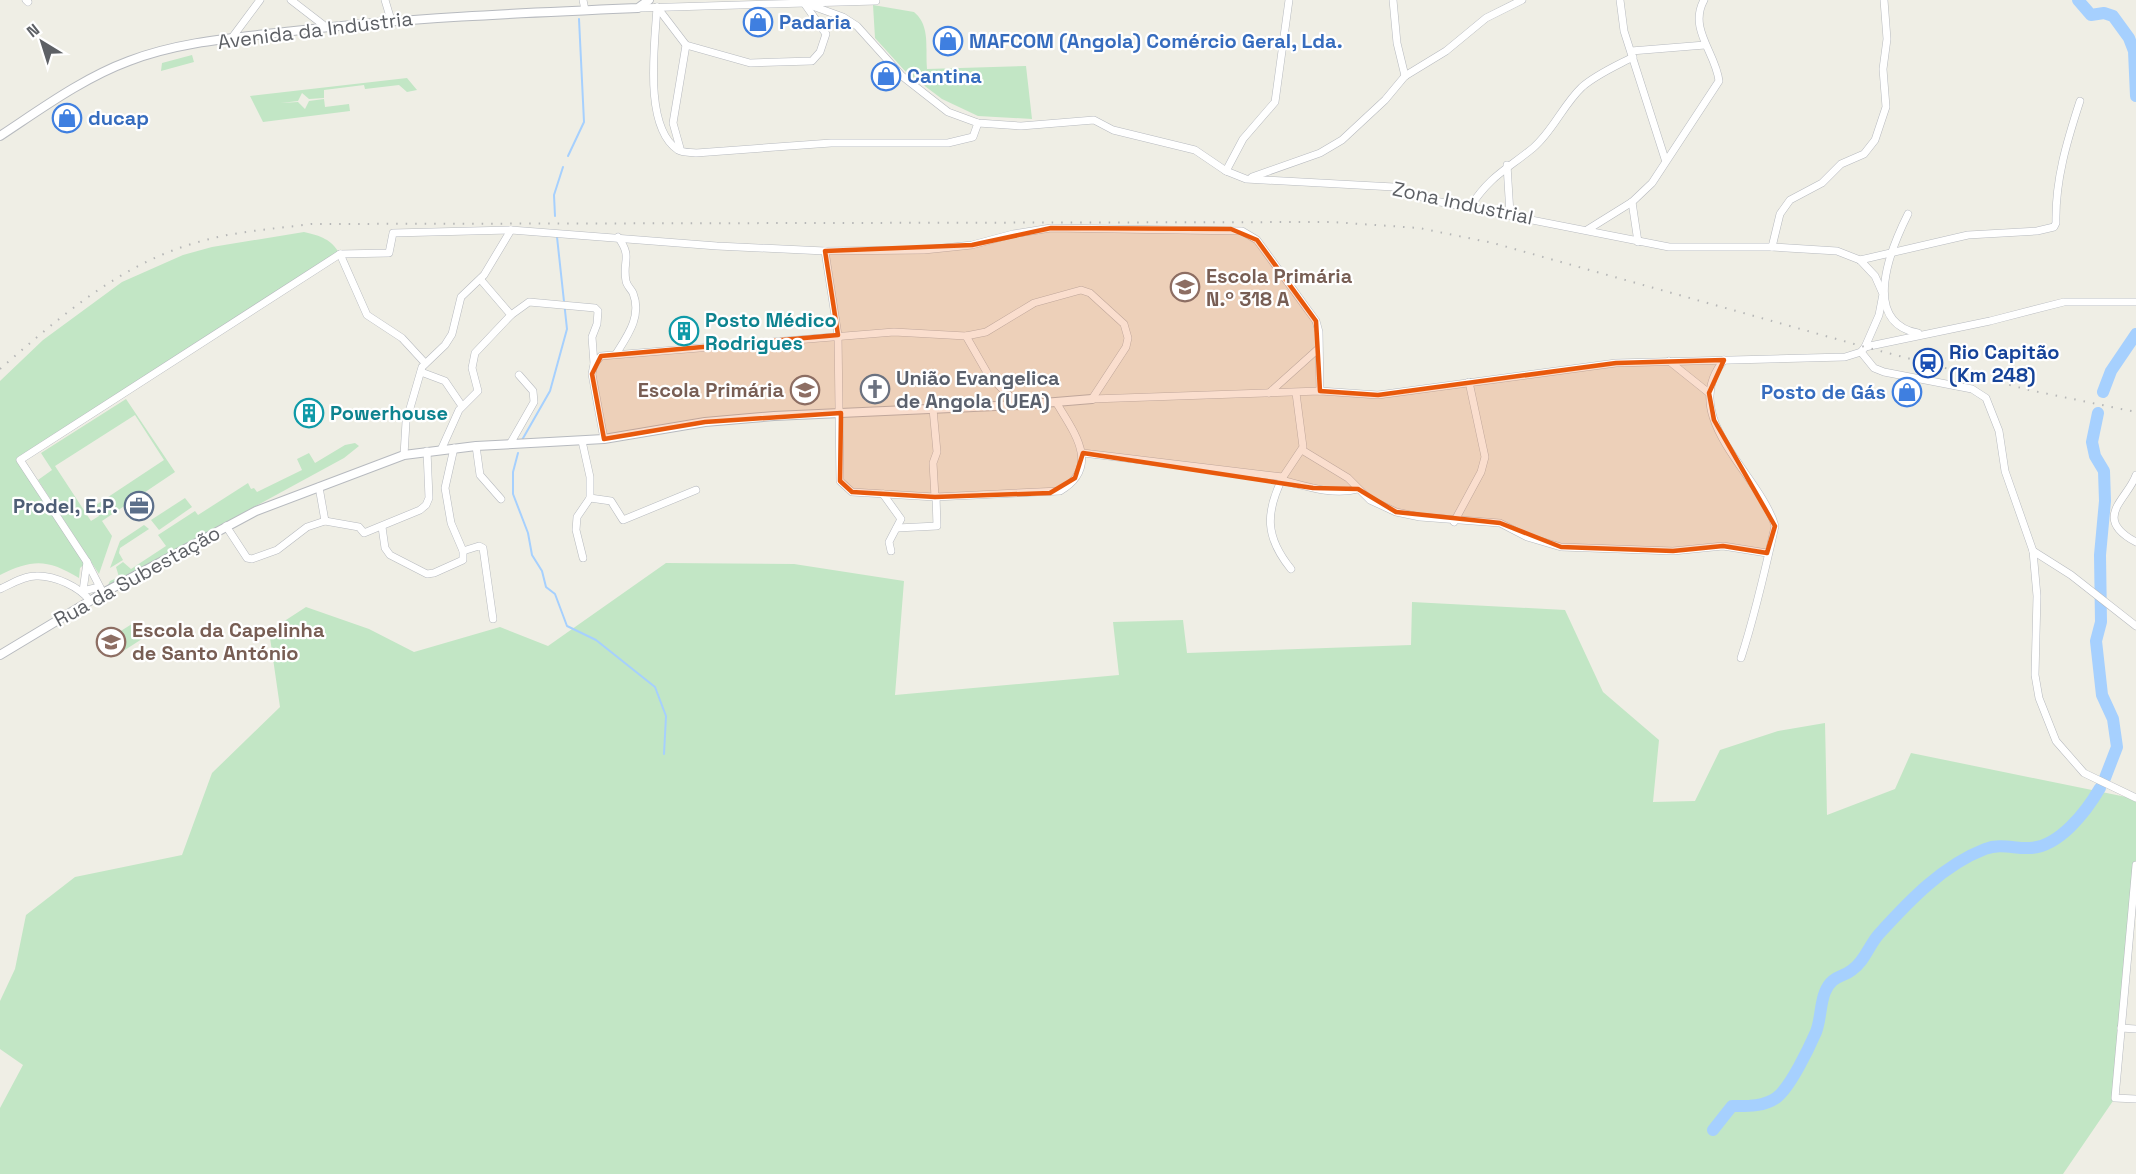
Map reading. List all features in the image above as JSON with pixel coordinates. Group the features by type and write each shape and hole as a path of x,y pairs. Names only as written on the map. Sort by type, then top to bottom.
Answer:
{"street":[{"path":"231,39 260,0"},
{"path":"291,0 326,27"},
{"path":"385,0 391,20"},
{"path":"583,0 585,10"},
{"path":"638,8 649,0"},
{"path":"1226,171 1243,139 1275,102 1289,0"},
{"path":"1393,0 1397,42 1405,76"},
{"path":"1246,179 1320,153 1342,141 1385,100 1405,76 1446,51 1486,18 1522,0"},
{"path":"1620,0 1624,31 1665,159"},
{"path":"1587,230 1632,202 1652,183 1665,159 1719,81 1718,72 1705,45 1698,18 1704,0"},
{"path":"1772,247 1780,214 1790,200 1822,183 1841,164 1864,154 1875,140 1886,107 1883,69 1887,39 1884,0"},
{"path":"638,8 876,1"},
{"path":"657,8 686,45 750,63 812,61 820,52 826,34 804,3"},
{"name":"Zona Industrial","path":"804,3 843,17 857,26 902,76 925,96 948,112 978,123 1047,125 1094,120 1113,130 1195,150 1226,171 1246,179 1394,187 1430,200 1669,247 1772,247 1837,250 1860,260"},
{"name":"Avenida da Indústria","path":"0,136 82,84 121,64 153,53 231,39 391,20 638,8"},
{"path":"657,8 653,86 656,108 669,140 682,151 696,153 831,143 948,143 973,137 978,123"},
{"path":"682,151 673,123 686,45"},
{"path":"1470,207 1485,185 1532,148 1552,128 1581,88 1603,72 1632,54 1705,45"},
{"path":"1860,260 1968,235 2037,231 2054,227 2056,188 2080,101"},
{"path":"1508,165 1510,214"},
{"path":"1632,202 1638,242"},
{"path":"1863,350 1879,315 1891,253 1908,214"},
{"path":"0,589 35,576 51,578 83,591 101,590 87,562 20,460 340,254 388,253 393,233 511,230 717,246 825,251 924,250 972,245 1013,234 1051,228 1242,231 1257,240 1316,321 1319,332 1320,391"},
{"path":"404,455 406,422 425,363 445,345 452,334 461,297 481,280 511,230"},
{"path":"616,354 633,328 635,320 633,295 626,283 627,252 618,237"},
{"path":"825,251 838,335 841,413 840,481 852,492 935,496 1060,490 1075,478 1083,453 1078,439 1056,402"},
{"path":"340,254 367,315 402,338 425,363"},
{"path":"1860,260 1875,276 1894,320 1904,331 1921,334"},
{"path":"481,280 511,315"},
{"path":"594,364 601,356 616,354 838,335 894,332 966,336 986,332 1034,303 1072,291 1090,293 1124,324 1128,338 1126,347 1092,399"},
{"path":"1092,399 1320,391 1378,395 1616,363 1845,357 1921,334 1990,321 2064,302 2136,302"},
{"path":"441,450 462,406 478,392 472,368 475,353 511,315 529,303 595,308 598,311 597,324 592,337 594,364 592,374 604,439"},
{"path":"966,336 989,376 1019,405"},
{"path":"1269,393 1318,349"},
{"path":"1863,350 1874,368 1884,372 1972,389 1986,398 1999,431 2006,471 2033,551 2037,597 2035,675 2039,698 2056,741 2084,773 2136,798"},
{"path":"1724,360 1717,369 1709,393 1714,420 1725,446 1746,473 1775,526 1767,553 1756,611 1741,658"},
{"path":"1669,361 1709,393"},
{"path":"421,372 445,381 462,406"},
{"path":"510,444 534,402 533,391 519,375"},
{"path":"1454,522 1480,472 1485,457 1469,382"},
{"path":"1291,569 1278,554 1271,536 1272,503 1282,479 1302,450 1296,393"},
{"name":"Rua da Subestação","path":"0,655 90,601 101,590 226,526 277,502 404,455 476,446 604,439 705,422 1092,399"},
{"path":"897,528 937,526 933,463 937,452 933,409"},
{"path":"582,441 590,477 590,498 577,517 576,524 584,558"},
{"path":"476,446 480,475 501,499"},
{"path":"382,527 386,548 390,555 427,574 463,560 463,551 451,524 445,488 454,448"},
{"path":"1302,450 1348,478 1370,500 1396,512 1454,522 1500,524 1534,540 1561,548 1663,551 1724,546 1767,553"},
{"path":"226,526 242,552 252,559 277,550 307,527 325,521 359,527 364,533 382,527 426,505 429,498 427,451"},
{"path":"1083,453 1282,479 1341,491 1358,489"},
{"path":"2136,475 2132,485 2116,505 2115,516 2121,532 2136,542"},
{"path":"319,487 325,521"},
{"path":"590,498 611,501 622,520 696,490"},
{"path":"883,494 901,519 889,542 891,551"},
{"path":"463,551 483,548 493,619"},
{"path":"2033,551 2071,575 2136,626"},
{"path":"87,562 83,591 90,601"},
{"path":"2136,865 2132,954 2121,1028 2115,1098 2136,1099"},
{"path":"2121,1028 2136,1029"}],"highlighted area":[{"path":"1051,228 1231,229 1257,240 1316,321 1320,391 1378,395 1616,363 1724,360 1709,393 1714,420 1775,526 1767,553 1723,546 1673,551 1561,547 1500,523 1396,512 1358,489 1313,488 1083,453 1075,478 1050,493 935,497 852,492 840,481 841,413 705,422 604,439 592,374 601,356 838,335 825,251 972,245"}],"green space":[{"path":"873,5 914,12 925,31 927,69 1026,66 1032,119 978,116 942,99 905,71 875,38"},
{"path":"192,55 194,62 161,71 162,63"},
{"path":"407,78 417,90 407,92 399,85 365,89 364,85 324,90 324,98 309,99 302,93 298,101 281,103 298,102 305,109 309,101 324,99 325,107 349,104 350,111 263,122 250,96"},
{"path":"304,232 325,239 340,254 20,460 87,562 80,568 79,578 58,567 40,563 22,566 0,575 0,381 43,340 122,282 183,255 212,247"},
{"path":"126,399 175,472 102,521 112,536 99,574 38,480 52,470 41,453","holes":["135,415 164,460 93,507 99,516 91,521 55,466"]},
{"path":"355,443 359,446 344,458 107,587 110,581 119,577 116,567 123,562 131,569 166,546 158,535 195,511 198,515 248,483 251,489 254,488 257,492 302,470 297,459 309,453 315,463 345,445"},
{"path":"185,498 192,507 159,530 151,520"},
{"path":"144,525 149,529 120,548 119,553 123,560 110,568 120,541"},
{"path":"666,563 794,564 904,581 895,695 1119,675 1113,622 1183,620 1187,653 1411,645 1412,602 1565,610 1603,692 1659,740 1653,802 1695,801 1720,750 1778,731 1825,723 1827,815 1895,789 1911,753 2136,799 2136,865 2115,1098 2063,1174 0,1174 0,1108 23,1065 0,1049 0,1001 15,969 26,915 75,877 182,855 212,773 280,707 269,631 306,607 369,629 414,652 500,627 548,646"},
{"path":"135,622 145,637 114,657 105,641"}],"waterway":[{"path":"2078,0 2091,15 2104,13 2113,16 2129,38 2134,51 2136,96"},
{"path":"568,156 584,122 579,19"},
{"path":"555,216 554,195 563,167"},
{"path":"522,440 550,391 567,329 557,237"},
{"path":"2103,392 2111,371 2136,334"},
{"path":"2098,413 2092,442 2095,456 2104,471 2105,501 2100,555 2101,622 2096,641 2102,695 2113,719 2117,747 2105,778"},
{"path":"518,453 513,472 513,494 528,533 532,555 542,571 546,587 555,594 567,626 596,640 655,687 666,716 664,754"},
{"path":"1713,1130 1732,1106 1766,1103 1781,1093 1799,1067 1816,1032 1823,997 1828,987 1864,958 1879,934 1928,885 1955,864 1985,849 2002,846 2030,848 2051,842 2071,827 2100,788"}],"railway":[{"path":"0,369 94,293 145,262 173,250 215,238 311,224 1332,222 1419,228 1493,243 1865,347 2029,390 2136,412"}],"place":[{"name":"Padaria","path":"758,22"},
{"name":"MAFCOM (Angola) Comércio Geral, Lda.","path":"948,41"},
{"name":"Cantina","path":"886,76"},
{"name":"ducap","path":"67,118"},
{"name":"Escola Primária N.º 318 A","path":"1185,287"},
{"name":"Posto Médico Rodrigues","path":"684,331"},
{"name":"Rio Capitão (Km 248)","path":"1928,363"},
{"name":"União Evangelica de Angola (UEA)","path":"875,389"},
{"name":"Escola Primária","path":"805,390"},
{"name":"Posto de Gás","path":"1907,392"},
{"name":"Powerhouse","path":"309,413"},
{"name":"Prodel, E.P.","path":"139,506"},
{"name":"Escola da Capelinha de Santo António","path":"111,642"}]}
